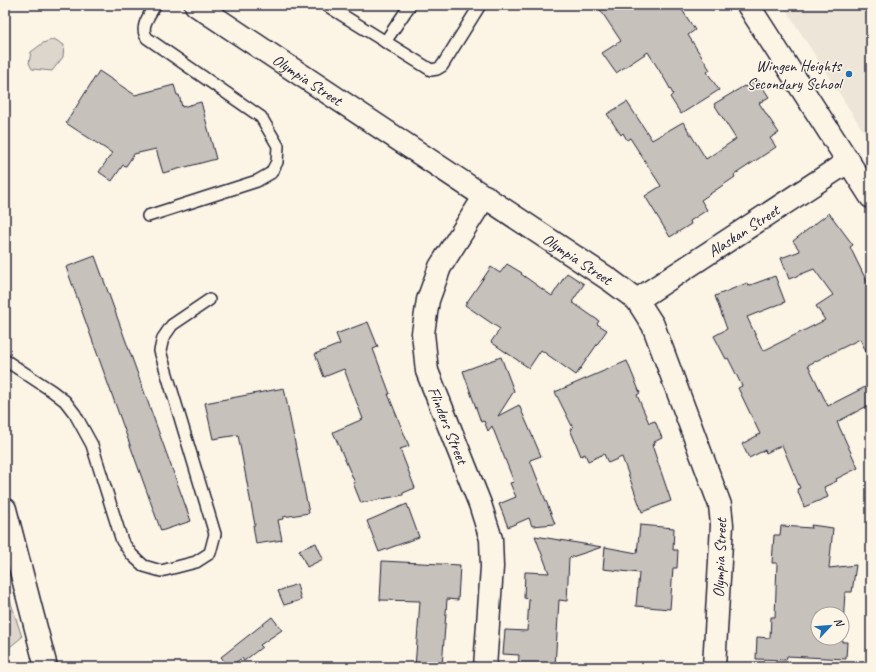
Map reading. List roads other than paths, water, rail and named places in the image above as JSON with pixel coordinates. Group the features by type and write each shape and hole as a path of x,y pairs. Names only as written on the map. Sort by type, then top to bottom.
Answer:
{"street":[{"path":"748,5 871,197"},
{"name":"Olympia Street","path":"202,7 610,280 637,300 653,325 720,505 722,525 714,667"},
{"name":"Alaskan Street","path":"637,300 849,161"},
{"name":"Flinders Street","path":"485,196 440,267 428,300 423,333 427,371 480,504 491,539 492,567 485,667"},
{"path":"5,509 46,667"}],"lane":[{"path":"148,216 257,181 271,173 277,162 278,146 261,117 147,38 143,31 144,26 155,5"},
{"path":"326,5 431,70 442,66 480,5"},
{"path":"385,42 410,5"},
{"path":"5,360 65,401 75,414 92,445 122,541 132,555 144,566 160,571 196,562 210,553 215,534 160,350 163,338 172,325 209,300"}],"place":[{"name":"Wingen Heights Secondary School","path":"849,74"}]}
